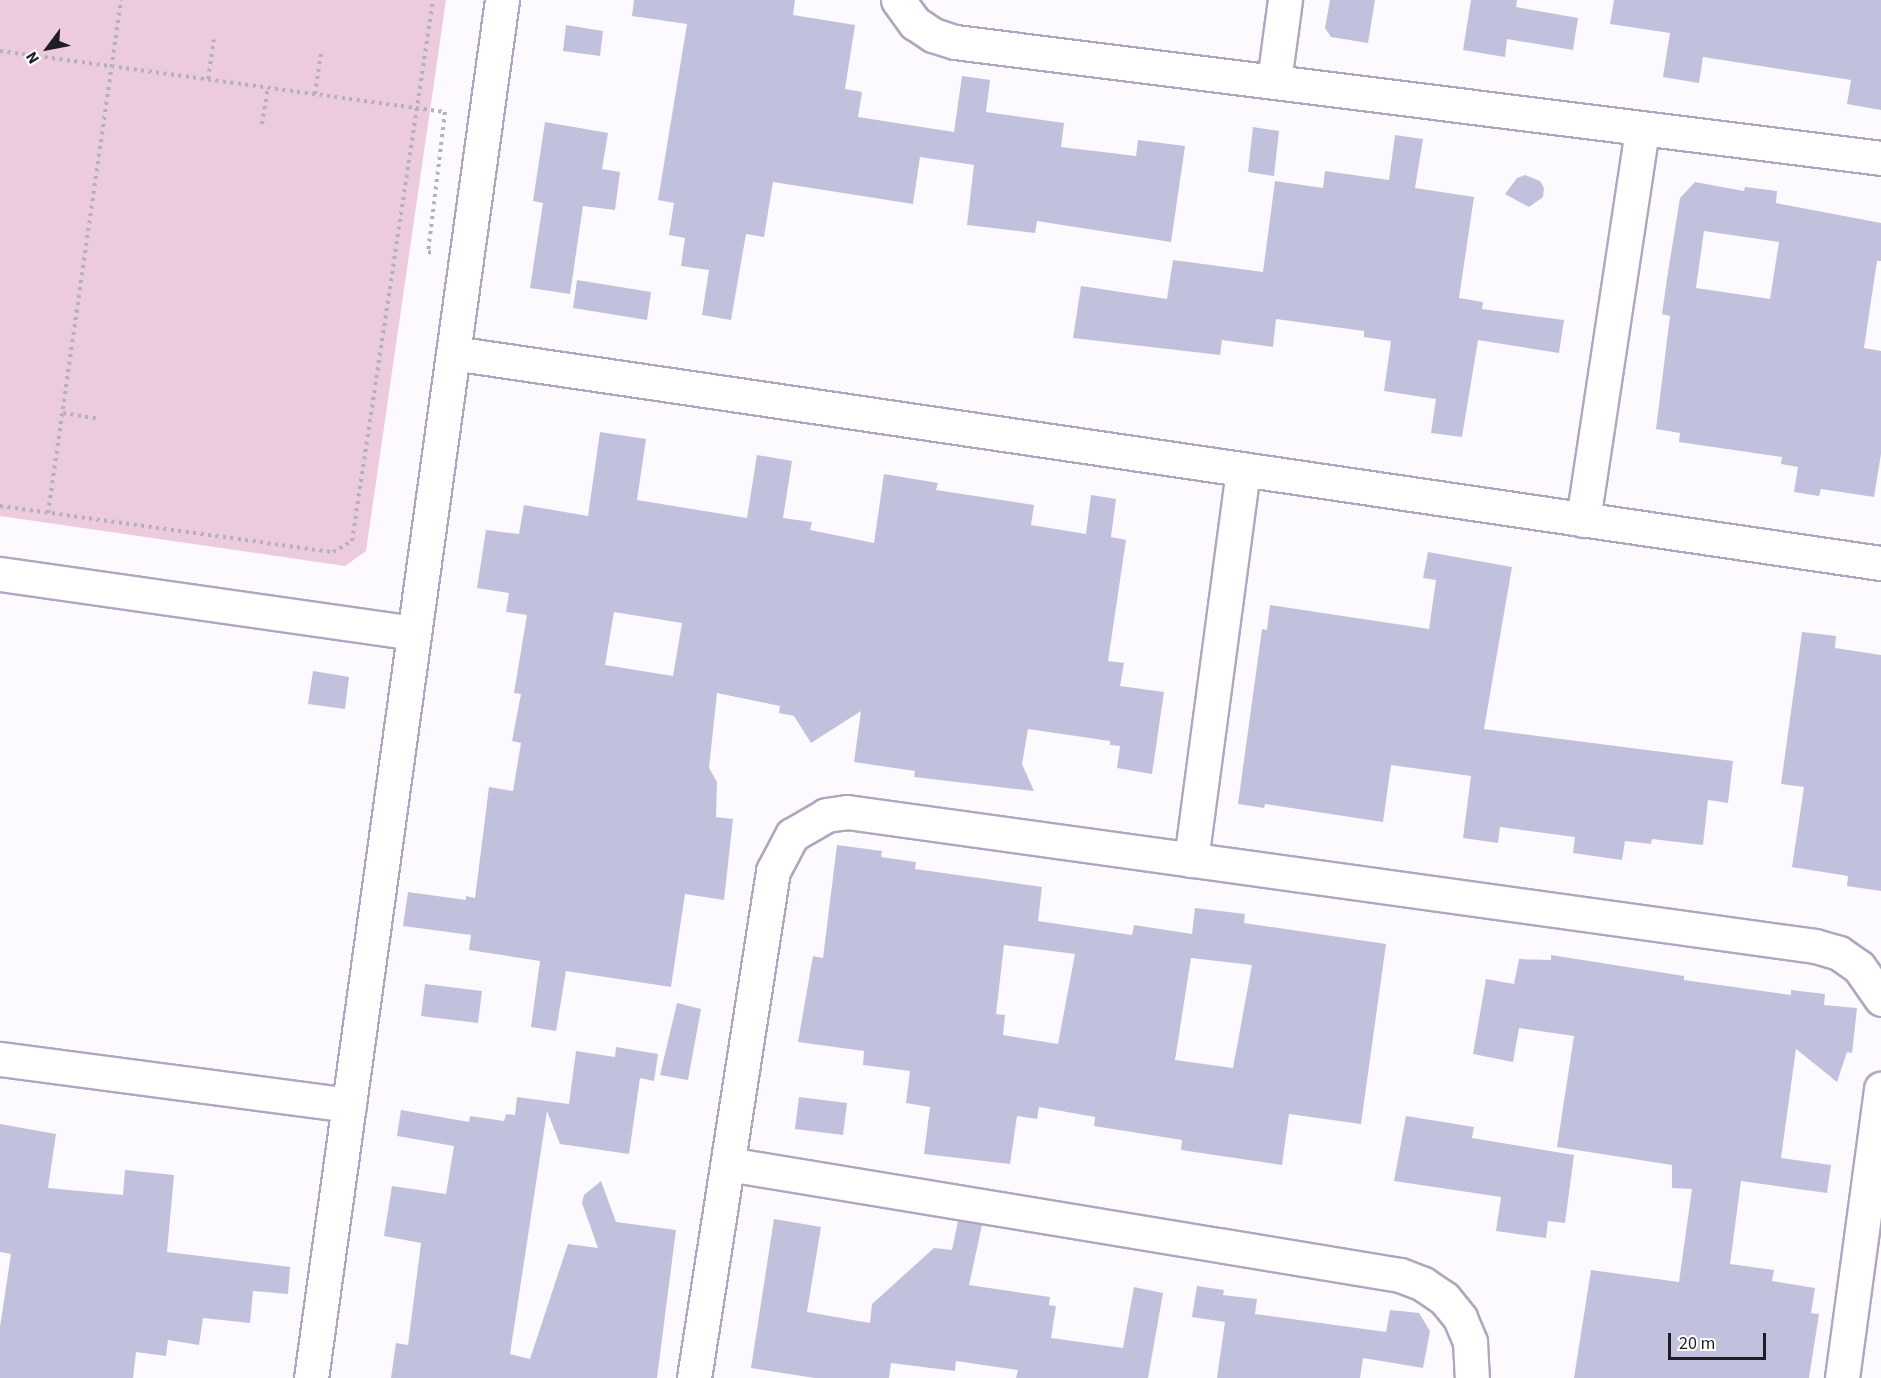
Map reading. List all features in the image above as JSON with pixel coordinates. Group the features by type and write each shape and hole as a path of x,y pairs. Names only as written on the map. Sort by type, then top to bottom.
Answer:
{"street":[{"path":"311,1378 502,0"},
{"path":"898,0 915,23 933,35 955,42 1881,158"},
{"path":"1274,81 1285,0"},
{"path":"1583,520 1641,128"},
{"path":"453,353 1881,563"},
{"path":"1191,860 1243,470"},
{"path":"0,574 414,633"},
{"path":"694,1378 773,871 780,852 808,822 847,812 1815,946 1839,953 1859,967 1881,999"},
{"path":"0,1059 349,1105"},
{"path":"1842,1378 1881,1089"},
{"path":"728,1164 1400,1275 1423,1284 1444,1298 1460,1318 1470,1342 1472,1378"}],"path":[{"path":"48,513 122,0"},
{"path":"0,506 333,552 352,541 433,0"},
{"path":"208,79 214,39"},
{"path":"0,51 445,112 428,252 466,257"},
{"path":"315,94 321,53"},
{"path":"262,124 268,88"},
{"path":"63,413 96,418"}],"shaded area":[{"path":"0,0 446,0 366,551 345,566 0,516"}],"building":[{"path":"634,0 795,0 793,15 855,25 845,89 862,92 858,117 954,132 962,76 990,80 986,112 1064,123 1061,147 1136,156 1138,140 1185,146 1171,242 1037,221 1035,233 967,225 974,165 920,157 913,204 773,182 764,237 746,234 731,320 702,315 709,270 681,266 685,238 669,235 674,203 658,200 687,24 632,16"},
{"path":"1330,0 1375,0 1368,43 1331,37 1325,28"},
{"path":"1471,0 1517,0 1516,7 1578,18 1573,50 1507,39 1505,57 1463,50"},
{"path":"1614,0 1881,0 1881,110 1847,104 1851,80 1703,57 1699,83 1663,77 1670,33 1610,24"},
{"path":"566,25 603,31 600,56 563,51"},
{"path":"545,122 608,133 602,169 620,172 615,210 583,206 570,294 530,288 543,203 533,201"},
{"path":"1253,127 1279,131 1274,176 1248,172"},
{"path":"1395,135 1423,139 1415,188 1474,197 1459,298 1483,302 1482,309 1564,320 1559,353 1478,340 1462,437 1431,433 1436,399 1384,391 1391,341 1364,337 1364,331 1276,319 1273,347 1222,340 1220,355 1073,338 1081,286 1167,299 1173,260 1263,272 1275,181 1323,188 1325,171 1389,180"},
{"path":"1525,175 1540,181 1544,188 1543,197 1529,207 1505,194 1517,178"},
{"path":"1695,182 1744,191 1745,187 1777,191 1776,203 1881,223 1881,261 1877,261 1864,348 1881,351 1881,454 1874,497 1821,489 1819,496 1794,492 1798,467 1781,464 1782,457 1679,442 1680,433 1656,429 1670,316 1662,314 1680,198","holes":["1704,231 1779,242 1770,299 1696,288"]},
{"path":"577,280 651,292 647,320 573,308"},
{"path":"600,432 646,439 637,500 747,518 757,455 792,461 783,518 812,522 810,530 874,543 884,474 938,483 936,490 1034,505 1031,525 1086,534 1091,495 1116,499 1111,537 1126,540 1108,661 1124,663 1120,686 1164,692 1152,774 1117,768 1120,746 1110,745 1110,741 1028,729 1022,764 1034,791 914,777 915,771 854,762 861,711 811,743 794,716 779,713 780,706 717,693 709,768 717,782 716,817 733,819 724,900 685,894 671,987 566,971 556,1031 531,1027 540,961 469,950 471,935 403,926 408,892 466,900 466,896 475,898 489,787 513,791 521,743 512,741 521,694 514,693 527,615 506,612 509,593 477,588 486,530 519,534 524,505 588,516","holes":["614,612 682,623 673,676 605,665"]},
{"path":"1428,552 1512,567 1484,729 1733,761 1728,803 1708,800 1703,845 1652,839 1651,844 1625,841 1622,860 1573,853 1575,837 1500,827 1498,843 1463,838 1471,776 1391,765 1383,822 1265,804 1264,808 1238,804 1262,629 1267,630 1270,605 1429,629 1436,580 1423,578"},
{"path":"1802,632 1836,636 1835,648 1881,655 1881,891 1847,886 1848,876 1792,867 1804,787 1781,784"},
{"path":"313,671 349,677 345,709 308,704"},
{"path":"837,845 882,851 881,857 916,862 915,869 1042,887 1038,921 1132,935 1134,925 1192,934 1195,908 1245,914 1244,923 1386,944 1361,1124 1289,1114 1282,1165 1181,1150 1182,1140 1094,1126 1095,1117 1039,1107 1037,1119 1017,1116 1010,1164 924,1154 930,1107 906,1103 910,1071 863,1065 864,1051 798,1042 813,956 823,958","holes":["1004,945 1075,954 1058,1044 1003,1035 1005,1015 996,1014","1191,958 1252,965 1233,1068 1175,1060"]},
{"path":"1551,955 1684,976 1684,980 1791,995 1791,990 1825,994 1824,1005 1857,1008 1852,1053 1847,1052 1837,1082 1796,1049 1781,1158 1831,1165 1827,1193 1741,1181 1730,1264 1774,1270 1772,1281 1815,1288 1811,1313 1819,1314 1809,1378 1574,1378 1591,1270 1679,1282 1692,1189 1672,1188 1672,1165 1557,1147 1574,1036 1519,1028 1513,1062 1473,1054 1486,979 1514,984 1519,959 1551,960"},
{"path":"425,984 482,991 478,1023 421,1016"},
{"path":"677,1003 701,1009 688,1080 660,1075"},
{"path":"616,1047 658,1054 654,1081 640,1078 629,1154 560,1144 547,1111 510,1354 530,1359 568,1244 598,1248 582,1203 584,1195 601,1181 616,1222 676,1230 657,1378 391,1378 396,1343 408,1345 421,1243 384,1236 392,1186 446,1194 454,1146 397,1136 401,1110 469,1122 470,1116 504,1121 506,1114 515,1115 517,1097 569,1104 576,1051 615,1057"},
{"path":"799,1097 847,1103 843,1135 795,1129"},
{"path":"1406,1116 1474,1127 1472,1138 1574,1155 1565,1223 1548,1221 1546,1238 1496,1231 1501,1197 1394,1181"},
{"path":"0,1124 56,1134 48,1188 123,1195 125,1170 174,1175 167,1252 290,1267 288,1294 253,1291 250,1323 203,1318 199,1345 168,1340 166,1356 136,1352 133,1378 0,1378 0,1327 11,1254 0,1252"},
{"path":"774,1219 821,1227 807,1312 870,1323 872,1304 934,1248 952,1250 958,1221 982,1225 969,1285 1050,1297 1049,1305 1056,1306 1051,1338 1123,1348 1134,1287 1163,1293 1148,1378 1016,1378 1018,1370 956,1361 955,1371 891,1363 889,1378 815,1378 751,1368"},
{"path":"1197,1286 1224,1290 1223,1295 1257,1299 1255,1314 1386,1332 1390,1310 1419,1313 1430,1331 1423,1368 1363,1358 1360,1378 1217,1378 1225,1322 1192,1317"}]}
